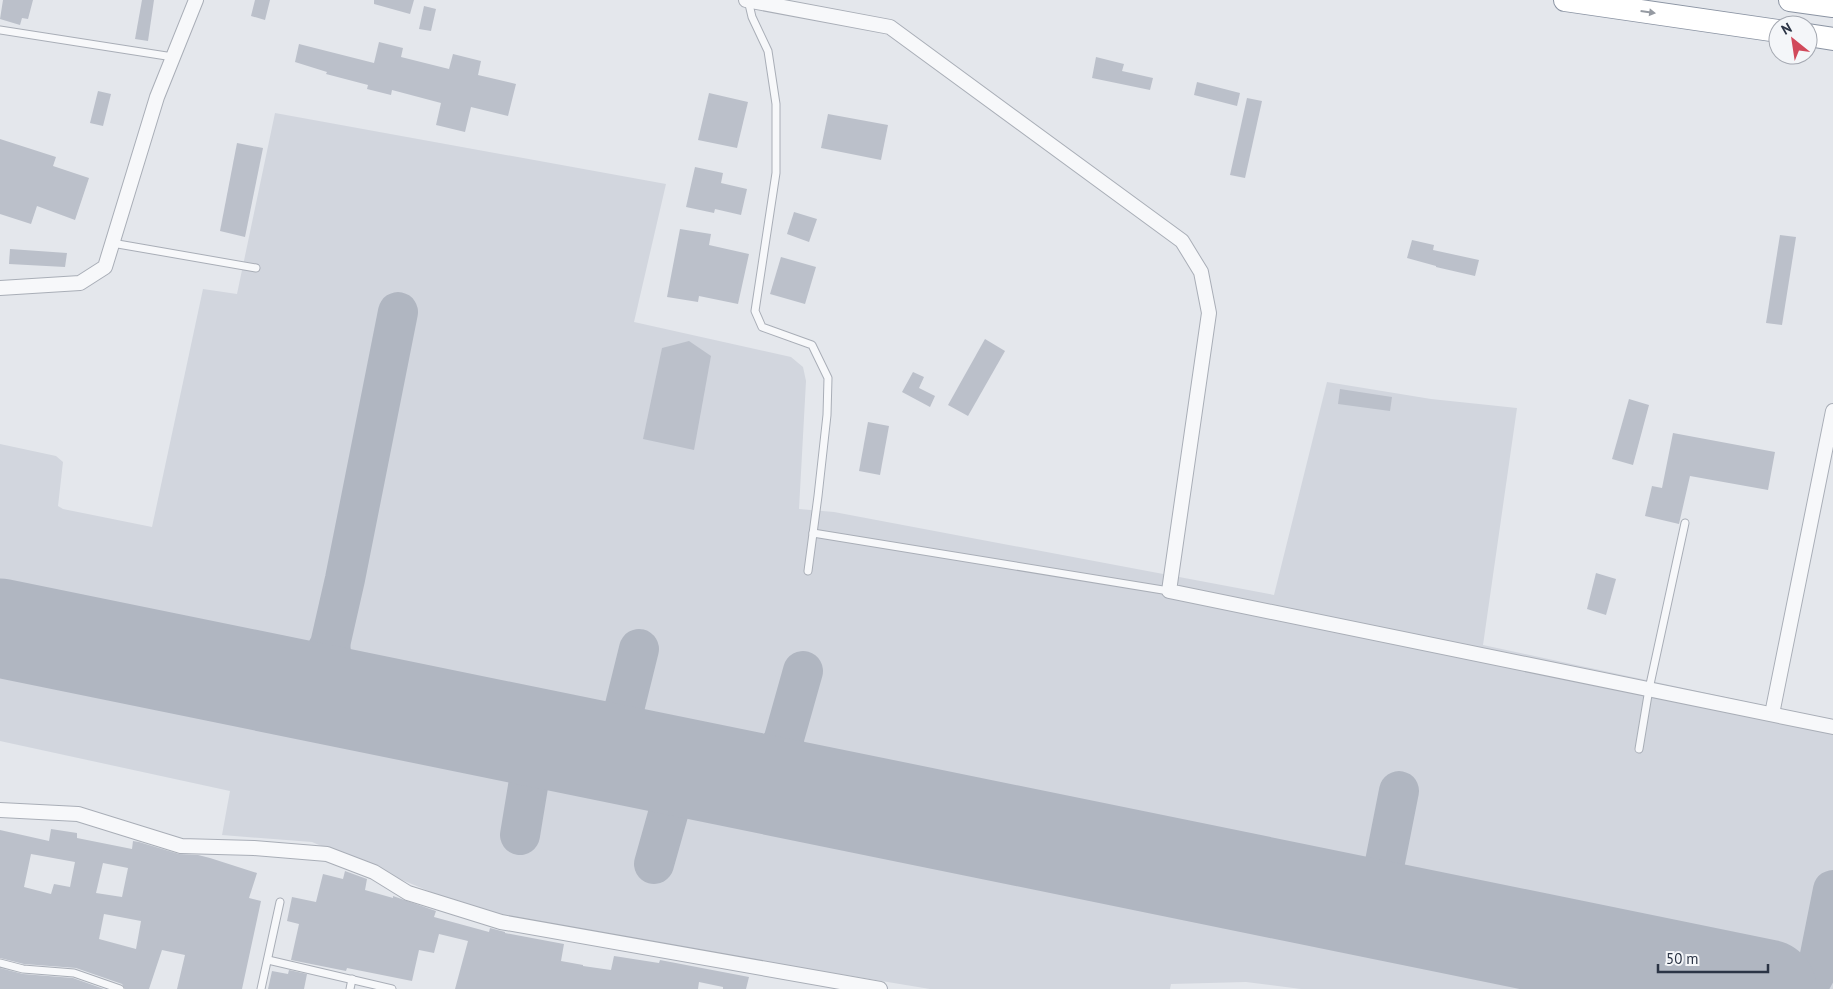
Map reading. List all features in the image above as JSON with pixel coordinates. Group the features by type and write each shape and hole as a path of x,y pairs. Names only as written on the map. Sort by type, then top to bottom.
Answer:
{"highway":[{"path":"1565,0 1768,30"},
{"path":"1790,0 1833,6"},
{"path":"1818,37 1833,39"}],"street":[{"path":"0,288 80,283 105,267 157,97 196,0"},
{"path":"747,0 890,27 1182,241 1201,272 1209,313 1168,591 1833,727"},
{"path":"1772,714 1833,412"},
{"path":"0,810 78,814 181,846 254,848 327,854 374,872 408,893 501,922 880,989"}],"lane":[{"path":"747,0 752,17 768,51 776,104 776,174 754,311 762,327 812,345 828,378 826,415 808,571"},
{"path":"0,30 173,57"},
{"path":"112,243 256,268"},
{"path":"1639,749 1649,689 1685,523"},
{"path":"813,533 1168,591"},
{"path":"261,989 280,902"},
{"path":"268,960 392,989"},
{"path":"0,963 23,969 74,973 120,989"},
{"path":"350,989 352,980"}],"shaded area":[{"path":"275,113 666,184 634,322 791,357 803,367 806,381 799,509 834,512 1274,595 1327,382 1431,399 1517,408 1483,645 1833,720 1833,989 1301,989 1246,982 1171,984 1170,989 930,989 519,921 445,898 312,842 222,835 230,791 0,741 0,444 56,456 63,462 58,506 63,509 152,527 203,289 237,294"}],"building":[{"path":"3,0 33,0 28,19 22,18 20,25 0,19"},
{"path":"142,0 154,0 148,41 135,39"},
{"path":"255,0 270,0 265,20 251,16"},
{"path":"374,0 414,0 410,14 374,4"},
{"path":"424,6 436,9 431,31 419,29"},
{"path":"379,42 403,48 401,57 449,69 453,54 481,61 478,75 516,84 508,116 471,107 465,132 436,125 441,103 392,90 391,95 367,89 368,85 326,74 327,72 295,62 299,44 374,63"},
{"path":"1096,57 1124,64 1122,71 1153,78 1150,90 1092,78"},
{"path":"1197,82 1240,93 1237,106 1194,95"},
{"path":"98,91 111,94 103,126 90,123"},
{"path":"709,93 748,102 737,148 698,140"},
{"path":"1247,98 1262,101 1245,178 1230,175"},
{"path":"828,114 888,125 881,160 821,148"},
{"path":"0,139 56,157 53,166 89,178 75,220 37,206 31,224 0,214"},
{"path":"237,143 263,148 245,237 220,231"},
{"path":"695,167 723,173 721,183 747,189 741,215 715,209 714,213 686,207"},
{"path":"794,212 817,219 809,242 787,234"},
{"path":"680,229 711,234 709,245 749,254 738,304 699,296 698,302 667,297"},
{"path":"1780,235 1796,237 1782,325 1766,323"},
{"path":"1412,240 1434,245 1433,250 1479,260 1475,276 1407,258"},
{"path":"10,249 67,253 65,267 9,264"},
{"path":"781,257 816,267 805,304 770,294"},
{"path":"985,339 1005,351 968,416 948,405"},
{"path":"689,341 711,356 694,450 643,439 662,348"},
{"path":"913,372 924,377 919,388 935,396 930,407 902,392"},
{"path":"1340,389 1392,397 1390,411 1338,404"},
{"path":"1629,399 1649,405 1633,465 1612,459"},
{"path":"868,422 889,426 880,475 859,471"},
{"path":"1673,433 1775,452 1768,490 1690,476 1679,524 1645,516 1652,486 1662,488"},
{"path":"1596,573 1616,579 1606,615 1587,609"},
{"path":"51,829 77,833 77,838 132,849 133,841 179,854 210,858 257,873 249,898 261,901 242,989 177,989 185,955 162,950 149,989 125,989 122,984 76,968 24,964 0,958 0,830 49,841","holes":["31,854 75,862 70,887 54,884 51,894 24,887","103,863 128,868 122,897 96,893","104,914 141,921 136,949 99,939"]},
{"path":"345,871 367,879 365,890 393,898 393,896 436,911 434,917 489,932 490,928 505,933 564,944 561,961 611,970 614,956 659,963 660,960 749,977 746,989 723,989 723,987 699,982 698,989 455,989 468,941 439,934 434,953 419,950 412,981 347,968 346,971 291,960 299,924 287,921 292,897 316,902 323,874 343,879"},
{"path":"0,968 23,974 73,978 104,989 0,989"},
{"path":"289,970 307,974 304,989 268,989 272,971 288,974"}],"taxiway":[{"path":"268,684 302,676 313,669 330,645 398,312"},
{"path":"330,645 336,670 346,686 363,698 387,707"},
{"path":"613,754 639,649"},
{"path":"703,772 739,771 771,757 783,742 803,671"},
{"path":"520,835 536,738"},
{"path":"783,742 794,769 808,784 816,789 853,802"},
{"path":"654,864 681,768"},
{"path":"1314,897 1343,898 1357,895 1374,883 1384,867 1399,791"},
{"path":"1384,867 1389,889 1398,902 1413,911 1457,925"},
{"path":"1798,989 1811,981 1817,970 1833,890"}],"runway":[{"path":"0,628 1767,989"}]}
